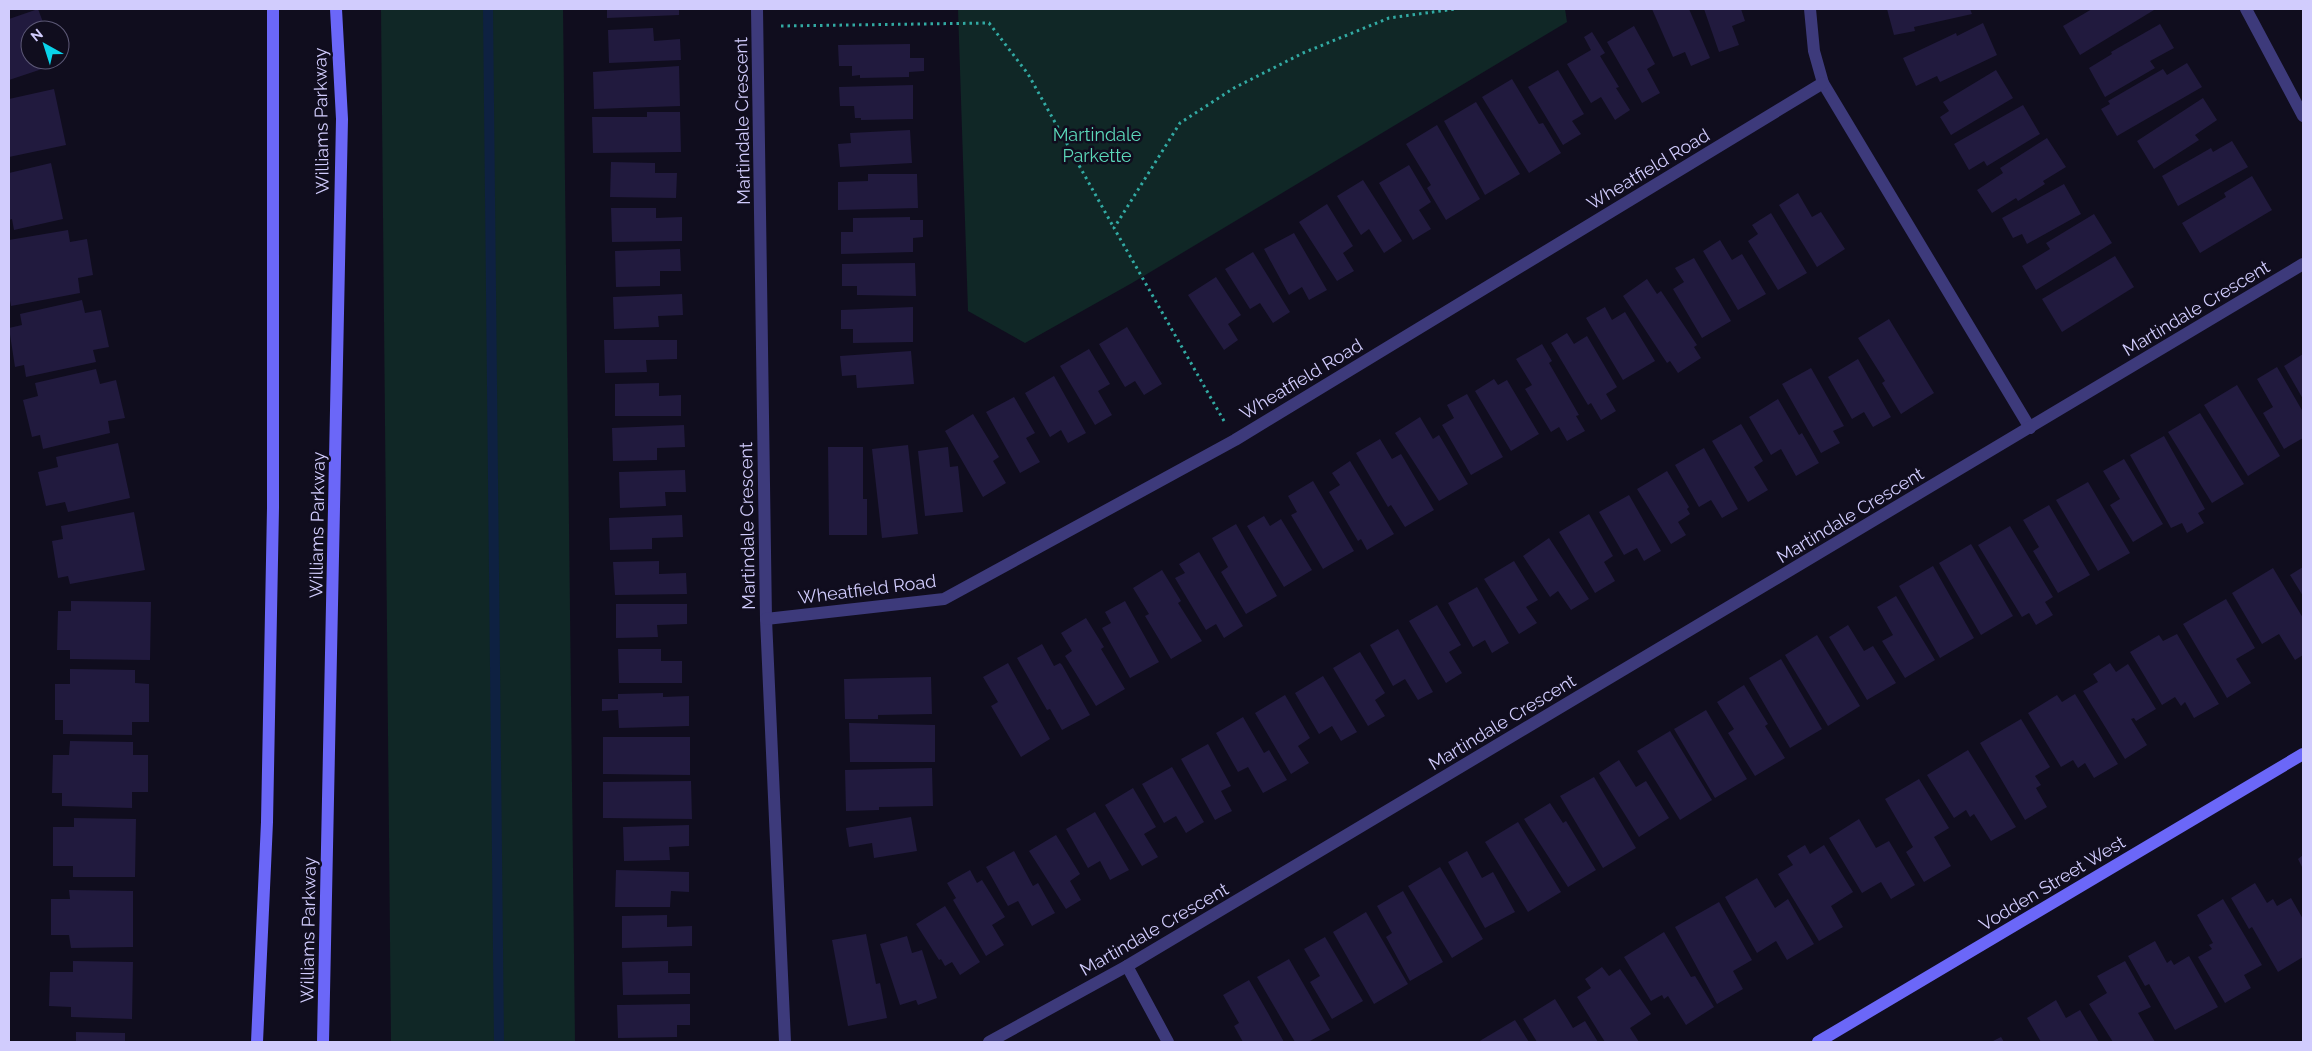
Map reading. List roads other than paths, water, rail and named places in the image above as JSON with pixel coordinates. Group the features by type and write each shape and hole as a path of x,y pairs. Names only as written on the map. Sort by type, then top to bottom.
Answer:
{"main road":[{"path":"257,1042 267,822 273,508 273,9"},
{"name":"Williams Parkway","path":"323,1042 342,119 336,9"},
{"name":"Vodden Street West","path":"1818,1042 2303,754"}],"street":[{"name":"Martindale Crescent","path":"757,9 766,619 785,1042"},
{"path":"1810,9 1814,51 1823,83 2030,428"},
{"path":"2246,9 2303,116"},
{"name":"Wheatfield Road","path":"766,619 944,599 1235,440 1823,83"},
{"name":"Martindale Crescent","path":"989,1042 1126,966 2303,264"},
{"path":"1126,966 1168,1042"}],"waterway":[{"path":"488,9 499,1042"}],"park label":[{"name":"Martindale Parkette","path":"1097,144"}]}
